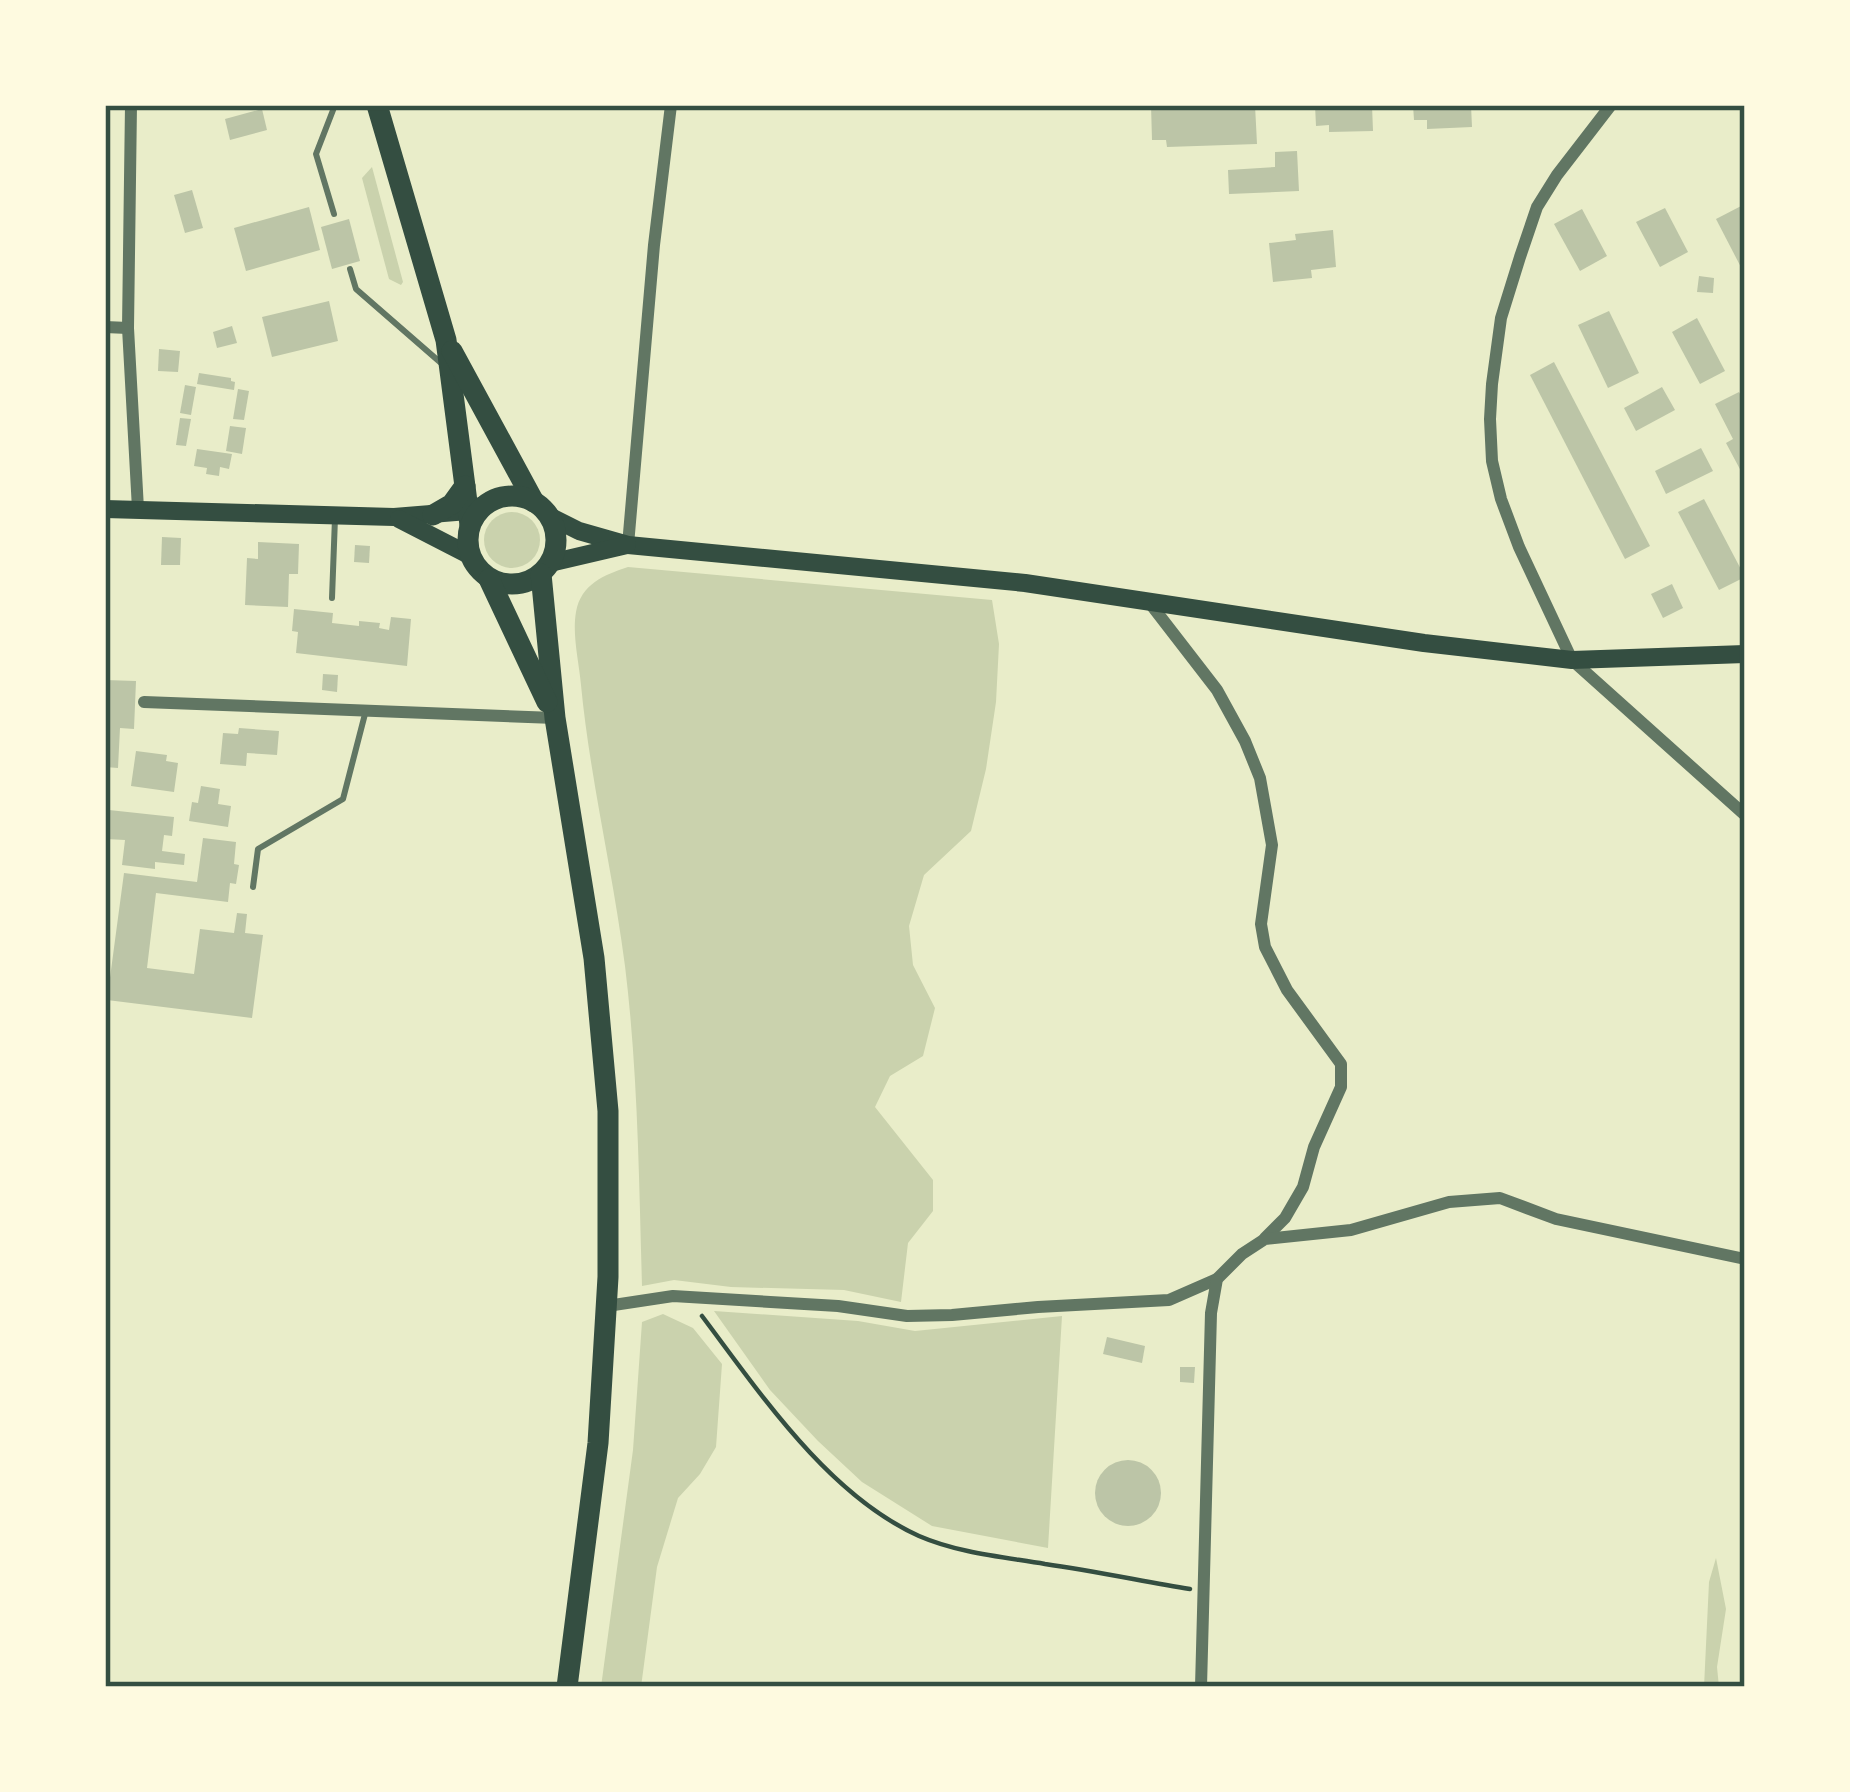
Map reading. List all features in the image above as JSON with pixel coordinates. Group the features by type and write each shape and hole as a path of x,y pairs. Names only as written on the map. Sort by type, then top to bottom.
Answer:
{"main road":[{"path":"377,105 446,340 466,486 475,513 467,540 469,555 488,579 555,718"},
{"path":"446,340 556,540 545,569 555,718 594,958 608,1111 607,1306 598,1443 567,1687"},
{"path":"433,515 452,504 466,486"},
{"path":"105,508 394,518 475,513 511,496 579,531 628,544 1025,583 1424,644 1572,660 1745,654"},
{"path":"394,518 469,555"},
{"path":"488,579 515,585 545,569 628,544"}],"street":[{"path":"131,105 128,328 138,509"},
{"path":"628,544 671,105"},
{"path":"1611,105 1537,207 1502,317 1492,384 1492,461 1519,547 1572,660 1745,814"},
{"path":"105,327 128,328"},
{"path":"607,1306 673,1296 838,1306 907,1316 1168,1300 1217,1279 1285,1218 1303,1186 1340,1087 1341,1064 1287,990 1265,947 1261,924 1272,845 1260,778 1217,689 1149,602"},
{"path":"144,702 555,718"},
{"path":"1264,1239 1351,1230 1449,1202 1499,1198 1556,1219 1745,1259"},
{"path":"1201,1687 1210,1313 1217,1279"}],"lane":[{"path":"334,214 316,154 335,105"},
{"path":"350,268 356,289 450,371"},
{"path":"332,598 334,516"},
{"path":"253,887 258,850 343,799 366,710"}],"path":[{"path":"673,1296 696,1309 771,1408 827,1468 867,1504 920,1537 980,1553 1204,1592"}],"green space":[{"path":"372,167 401,285 389,279 362,178"},
{"path":"512,512 532,520 540,540 532,560 512,568 492,560 484,540 492,520"},
{"path":"628,567 992,600 999,644 996,702 971,831 924,875 909,926 913,965 935,1008 923,1056 890,1076 875,1107 933,1180 933,1211 908,1243 901,1302 844,1290 731,1287 674,1280 642,1286 629,1006 575,630 579,602 588,588"},
{"path":"714,1311 858,1321 915,1331 1062,1316 1048,1548 932,1526 862,1482 770,1390"},
{"path":"663,1314 693,1328 722,1364 716,1447 678,1498 657,1567 641,1687 601,1687 633,1450 642,1322"},
{"path":"1716,1558 1726,1609 1717,1667 1719,1687 1704,1687 1709,1582"}],"building":[{"path":"1151,105 1255,105 1257,144 1167,147 1166,140 1152,140"},
{"path":"1315,105 1372,105 1373,131 1329,132 1329,125 1316,126"},
{"path":"1413,105 1471,105 1472,127 1427,129 1427,120 1414,120"},
{"path":"262,109 267,130 230,140 225,119"},
{"path":"1297,151 1299,191 1229,194 1228,170 1275,167 1275,152"},
{"path":"192,190 203,228 185,233 174,195"},
{"path":"1745,204 1745,275 1716,219"},
{"path":"309,207 320,250 246,271 234,228"},
{"path":"1665,208 1688,252 1660,267 1636,222"},
{"path":"1582,209 1607,256 1580,271 1554,224"},
{"path":"349,219 360,261 332,269 321,227"},
{"path":"1333,230 1336,267 1311,270 1312,278 1273,282 1269,243 1296,240 1295,234"},
{"path":"1699,276 1714,278 1713,293 1697,292"},
{"path":"329,301 338,341 272,357 262,317"},
{"path":"1609,311 1639,373 1608,388 1578,325"},
{"path":"1697,318 1725,371 1700,384 1672,332"},
{"path":"232,326 237,343 217,348 213,332"},
{"path":"159,349 180,351 178,372 158,371"},
{"path":"1554,362 1650,546 1625,559 1530,375"},
{"path":"199,373 231,378 234,390 197,384"},
{"path":"185,385 196,387 191,415 180,413"},
{"path":"1662,387 1675,410 1636,431 1624,408"},
{"path":"238,389 249,391 244,420 233,419"},
{"path":"1739,392 1745,403 1742,473 1726,443 1733,439 1715,404"},
{"path":"180,418 191,419 186,446 176,445"},
{"path":"230,426 246,428 242,454 226,451"},
{"path":"1701,448 1713,471 1666,494 1655,471"},
{"path":"197,449 232,454 229,469 220,467 219,476 206,474 207,468 194,466"},
{"path":"1704,499 1745,577 1719,590 1678,512"},
{"path":"162,537 181,538 180,565 161,565"},
{"path":"258,542 299,544 298,574 289,574 288,607 245,605 247,558 258,559"},
{"path":"355,545 370,546 369,563 354,562"},
{"path":"1672,584 1683,608 1663,618 1651,594"},
{"path":"294,609 333,613 332,623 380,623 379,628 389,630 391,617 411,619 407,666 296,653"},
{"path":"323,674 338,675 337,692 322,690"},
{"path":"105,680 136,681 134,729 120,728 118,768 105,767"},
{"path":"239,728 279,731 277,755 247,753 246,766 220,764 223,733 238,734"},
{"path":"136,751 167,755 166,761 178,763 174,792 131,786"},
{"path":"201,786 220,789 218,804 231,806 228,827 189,821"},
{"path":"109,810 174,817 172,836 164,835 162,851 185,854 184,865 155,862 155,869 122,865 125,840 106,839"},
{"path":"203,838 236,842 236,884 230,883 228,902 156,893 147,968 194,974 200,929 234,933 237,913 247,914 245,933 263,935 252,1018 107,1000 124,873 197,882"},
{"path":"1107,1337 1145,1346 1142,1363 1103,1354"},
{"path":"1180,1367 1195,1367 1194,1383 1180,1382"},
{"path":"1128,1460 1152,1469 1161,1493 1152,1517 1128,1526 1104,1517 1095,1493 1104,1469"}]}
